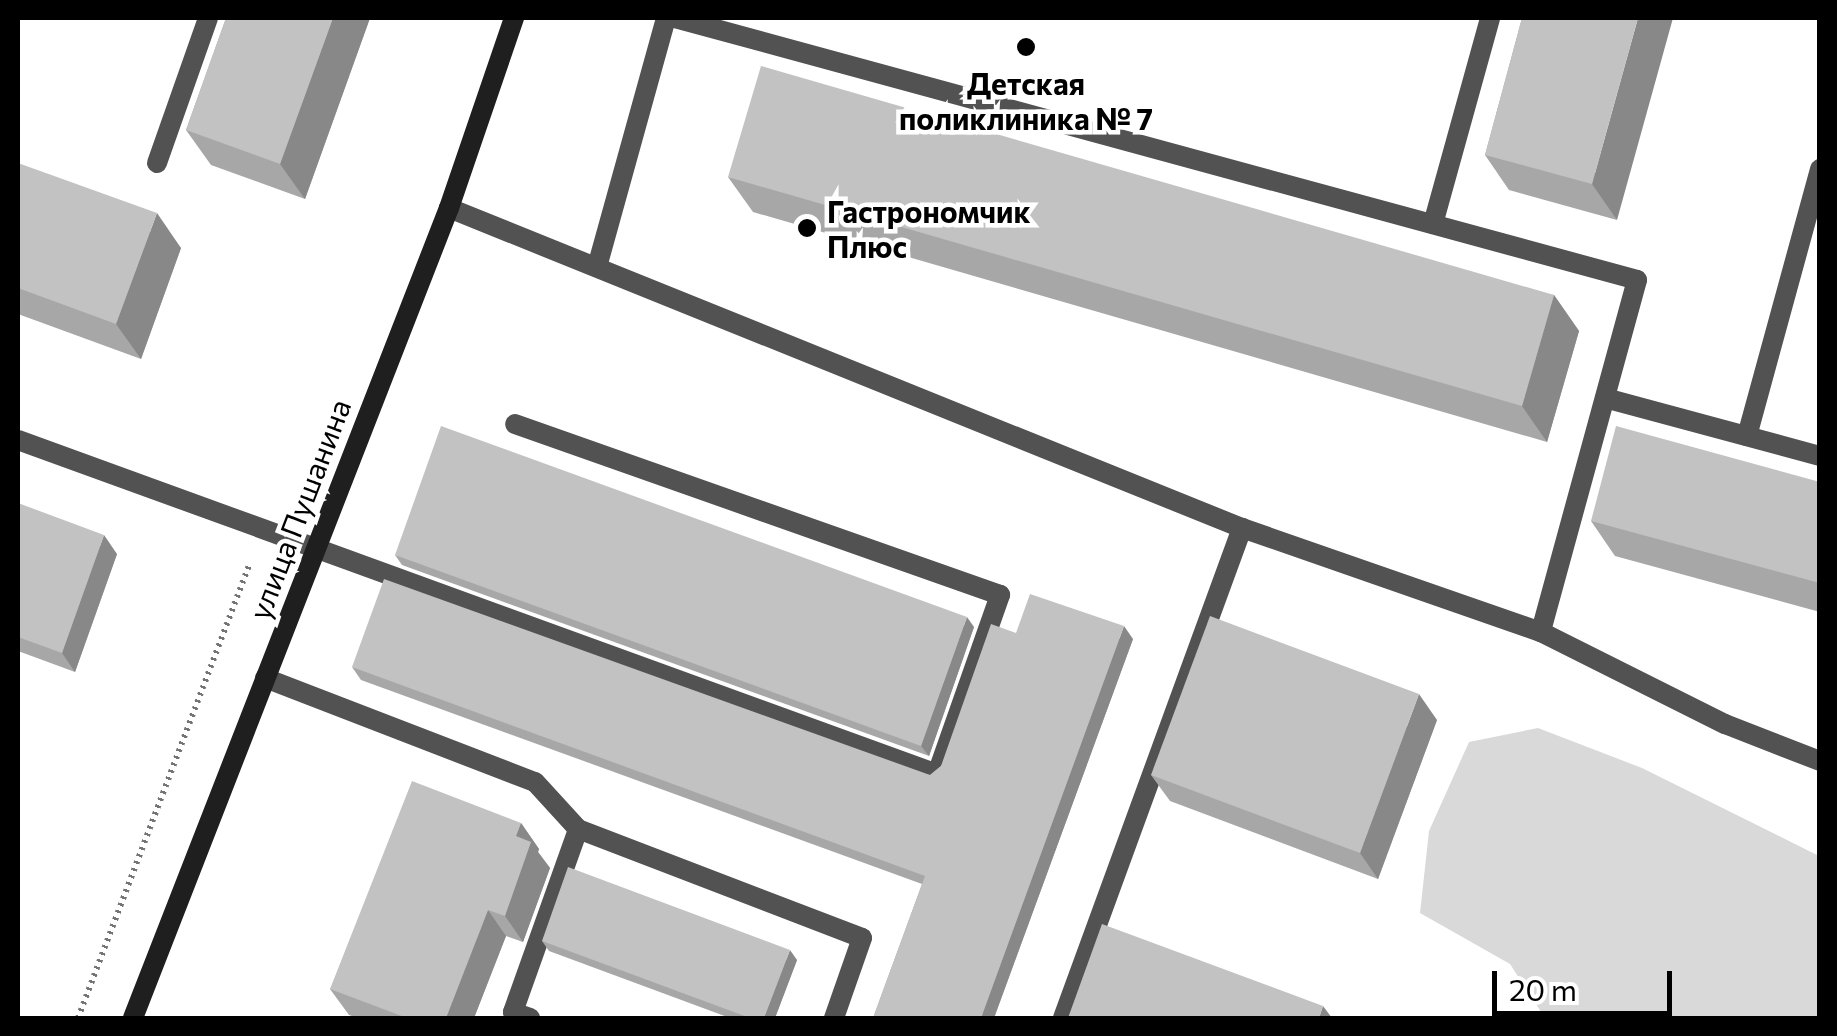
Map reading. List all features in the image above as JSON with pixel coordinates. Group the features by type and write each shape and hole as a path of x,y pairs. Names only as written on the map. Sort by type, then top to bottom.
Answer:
{"street":[{"name":"улица Пушанина","path":"132,1018 449,208 514,18"}],"lane":[{"path":"157,163 208,18"},
{"path":"597,267 666,18"},
{"path":"675,18 1637,280 1541,632"},
{"path":"1433,224 1490,18"},
{"path":"1746,436 1820,169"},
{"path":"449,208 1242,528 1541,632 1725,724 1820,762"},
{"path":"1605,398 1820,456"},
{"path":"18,440 314,552 937,774 1000,594 514,424"},
{"path":"1063,1018 1242,528"},
{"path":"265,678 535,782 578,830 862,938 834,1018"},
{"path":"530,1018 513,1012 578,830"}],"path":[{"path":"78,1018 262,532"}],"shaded area":[{"path":"1538,728 1642,768 1819,856 1819,1018 1545,1018 1510,964 1420,913 1429,831 1469,742"}],"building":[{"path":"226,18 333,18 280,164 186,130"},
{"path":"1522,18 1638,18 1592,184 1485,155"},
{"path":"761,66 1554,295 1522,406 728,177"},
{"path":"18,163 157,213 116,324 18,288"},
{"path":"441,426 967,617 921,746 395,555"},
{"path":"1616,426 1820,482 1820,583 1591,521"},
{"path":"18,503 104,535 62,653 18,637"},
{"path":"384,579 930,775 941,766 991,624 1016,633 1030,594 1124,626 981,1018 873,1018 925,876 352,667"},
{"path":"1210,616 1419,694 1360,853 1151,775"},
{"path":"412,781 521,823 516,836 531,842 505,916 488,910 446,1018 407,1018 330,989"},
{"path":"568,867 790,950 764,1018 750,1018 542,941"},
{"path":"1102,924 1323,1006 1319,1018 1068,1018"}],"place":[{"name":"Детская поликлиника № 7","path":"1026,47"},
{"name":"Гастрономчик Плюс","path":"807,228"}]}
